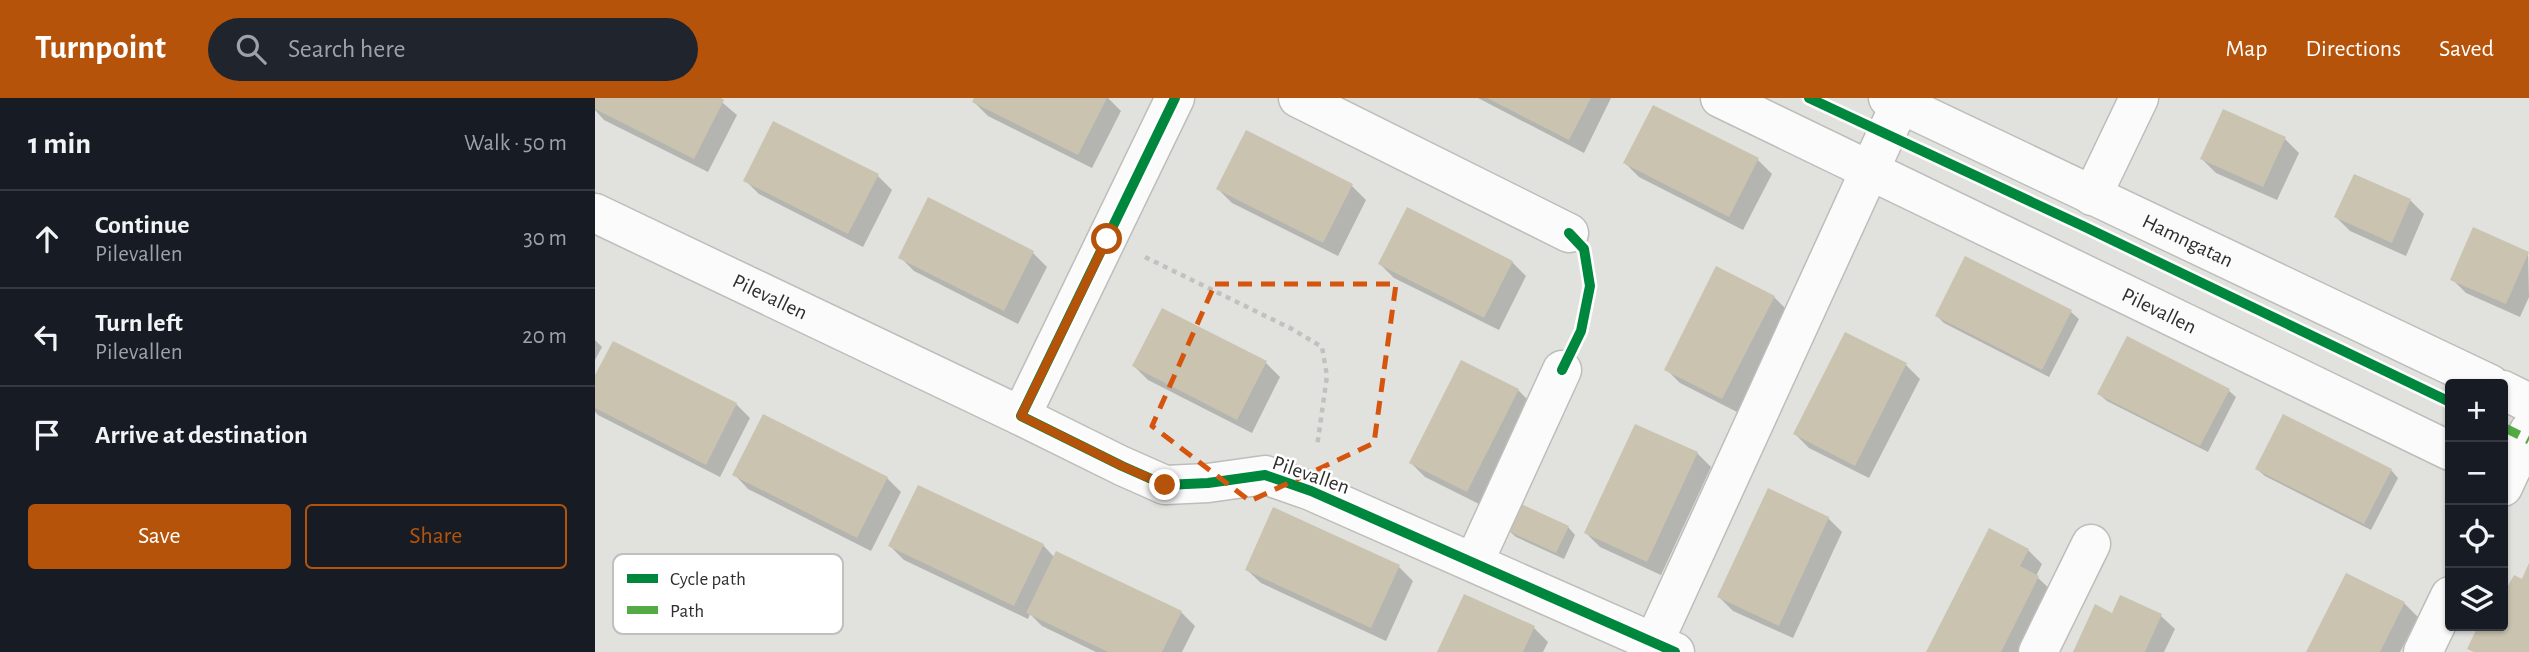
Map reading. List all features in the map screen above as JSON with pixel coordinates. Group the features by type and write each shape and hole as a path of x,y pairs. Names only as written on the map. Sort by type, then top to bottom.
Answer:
{"street":[{"path":"1021,416 1175,98"},
{"path":"1298,98 1569,233"},
{"name":"Pilevallen","path":"1720,98 2445,449"},
{"path":"2092,196 2139,98"},
{"name":"Pilevallen","path":"595,213 1165,485 1208,483 1265,475 1311,491 1665,647 1869,170 1894,101"},
{"name":"Hamngatan","path":"1894,101 2479,379"},
{"path":"1474,562 1562,370"},
{"path":"2508,392 2529,403"},
{"path":"2510,483 2529,430"},
{"path":"2038,652 2091,544"},
{"path":"2423,652 2445,606"}],"path":[{"path":"1107,239 1292,329 1321,347 1327,376 1311,491"}],"highlighted area":[{"path":"1215,284 1396,284 1374,443 1250,501 1152,426"}],"building":[{"path":"595,98 724,100 694,159 595,109"},
{"path":"974,98 1107,98 1078,155 972,102"},
{"path":"1487,98 1591,98 1569,140"},
{"path":"1653,105 1759,158 1729,217 1623,163"},
{"path":"2223,109 2286,137 2263,187 2200,159"},
{"path":"773,121 879,174 848,234 743,181"},
{"path":"1246,130 1353,184 1323,243 1216,189"},
{"path":"2354,174 2411,199 2392,243 2334,217"},
{"path":"928,197 1034,251 1004,311 898,258"},
{"path":"1407,207 1513,261 1484,318 1378,264"},
{"path":"2473,227 2529,252 2506,304 2450,280"},
{"path":"1965,256 2072,310 2042,370 1935,316"},
{"path":"1716,266 1775,296 1722,399 1664,370"},
{"path":"1162,308 1267,361 1237,420 1132,366"},
{"path":"1845,332 1907,363 1855,466 1793,434"},
{"path":"2127,336 2230,389 2200,446 2097,394"},
{"path":"613,341 737,403 706,465 595,408 595,375"},
{"path":"1461,360 1519,389 1467,492 1409,463"},
{"path":"763,414 888,477 857,538 732,475"},
{"path":"2283,414 2392,469 2364,524 2255,469"},
{"path":"1635,424 1698,452 1647,562 1584,533"},
{"path":"918,485 1044,544 1014,606 888,546"},
{"path":"1768,488 1829,517 1779,626 1717,597"},
{"path":"1519,503 1569,526 1556,553 1506,530"},
{"path":"1273,507 1400,565 1371,628 1245,570"},
{"path":"1989,528 2029,549 2020,566 2039,576 2001,652 1926,652"},
{"path":"1056,551 1182,611 1162,652 1108,652 1026,613"},
{"path":"2529,563 2529,652 2474,652 2467,649 2476,631 2508,631 2508,586 2514,575 2522,579"},
{"path":"2346,573 2405,602 2380,652 2306,652"},
{"path":"1464,594 1535,626 1523,652 1437,652"},
{"path":"2120,595 2162,614 2145,652 2073,652 2095,604 2112,613"}],"marked path":[{"path":"2508,430 2529,440"}],"cycle path":[{"path":"1175,98 1021,416 1165,485 1208,483 1265,475 1311,491 1675,652"},
{"path":"1809,98 2445,400"},
{"path":"1562,370 1581,331 1590,286 1584,249 1569,233"}],"route":[{"path":"1107,239 1021,416 1165,485"}]}
